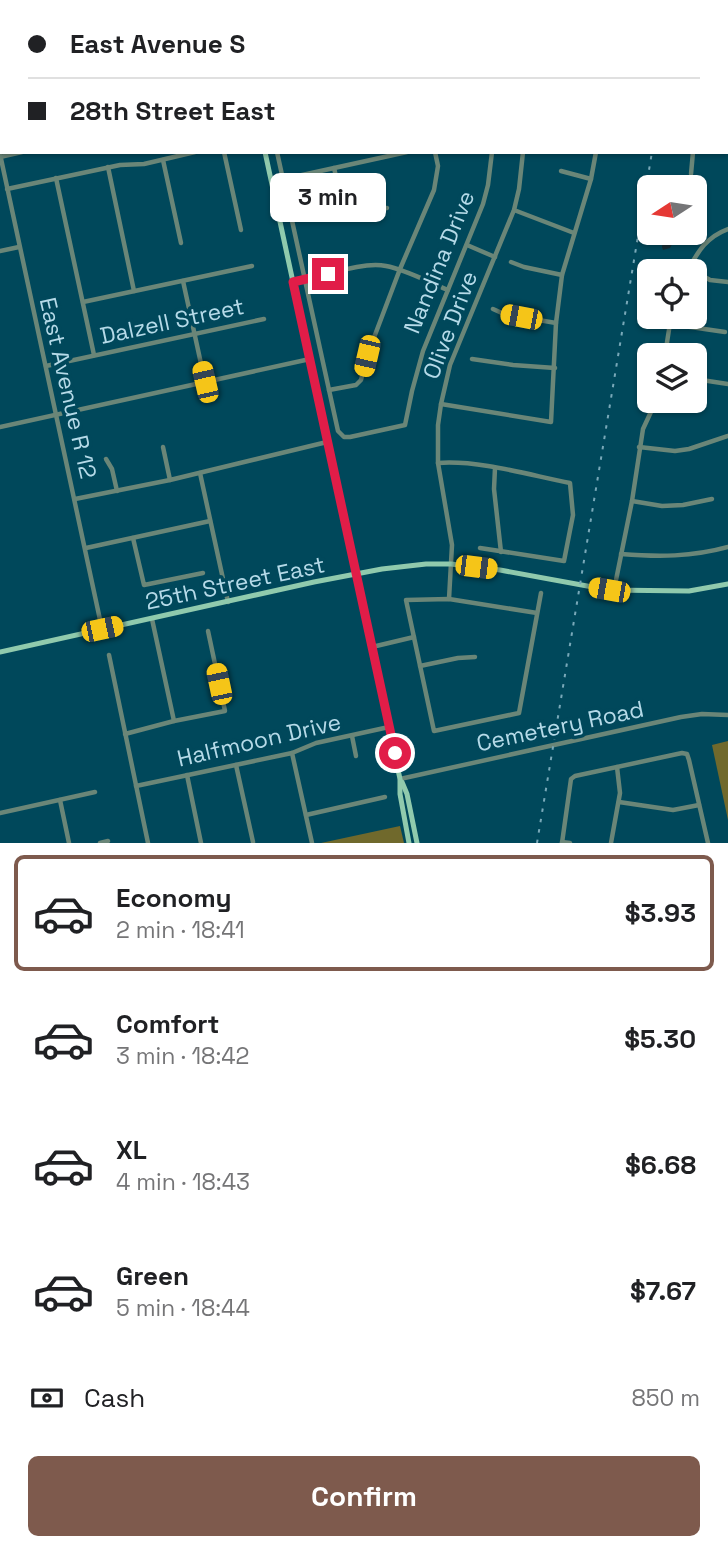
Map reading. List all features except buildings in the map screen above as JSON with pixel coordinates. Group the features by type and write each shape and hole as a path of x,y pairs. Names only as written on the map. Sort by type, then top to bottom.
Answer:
{"main road":[{"path":"265,154 400,779 409,843"},
{"name":"25th Street East","path":"0,652 314,582 404,566 451,564 614,590 689,591 728,583"},
{"path":"400,779 407,794 417,843"}],"street":[{"path":"7,189 108,167 163,160 186,154"},
{"path":"224,154 241,230"},
{"path":"278,154 329,390 356,385 362,380 367,356 434,190 438,166 435,154"},
{"path":"284,180 398,154"},
{"name":"Nandina Drive","path":"329,390 338,431 344,437 350,438 405,425 416,373 486,195 492,154"},
{"name":"Olive Drive","path":"449,599 451,531 438,463 441,404 450,365 514,210 523,154"},
{"path":"441,404 551,422 556,323 562,275 592,179 596,154"},
{"path":"691,174 693,154"},
{"name":"East Avenue R 12","path":"0,156 102,629"},
{"path":"163,160 181,243"},
{"path":"108,167 134,291"},
{"path":"334,168 345,214 387,208"},
{"path":"561,171 592,179"},
{"path":"56,178 94,355"},
{"path":"514,210 574,233"},
{"path":"695,259 703,245 728,229"},
{"path":"467,245 495,257"},
{"path":"0,251 19,247"},
{"path":"511,262 562,275"},
{"path":"293,282 350,269 384,265 448,290"},
{"path":"83,302 252,266"},
{"path":"707,279 728,282"},
{"path":"183,281 205,382"},
{"path":"493,309 504,314 556,323"},
{"name":"Dalzell Street","path":"46,366 264,318"},
{"path":"704,329 724,332"},
{"path":"0,427 310,359"},
{"path":"472,359 555,368"},
{"path":"707,381 728,384"},
{"path":"614,590 632,501 639,447 650,413"},
{"path":"639,447 675,451 728,436"},
{"path":"75,499 170,480 327,442"},
{"path":"163,447 170,480"},
{"path":"106,459 112,469 117,491"},
{"path":"438,463 462,463 570,483 573,515 564,561 480,548"},
{"path":"495,468 494,489 501,552"},
{"path":"200,473 228,602"},
{"path":"632,501 662,506 712,499"},
{"path":"86,548 210,521"},
{"path":"133,538 144,584 203,573"},
{"path":"621,554 654,557 688,555 728,547"},
{"path":"537,613 449,599 406,600 434,731 519,713 541,593"},
{"path":"152,618 174,721"},
{"path":"125,734 225,711 208,631"},
{"path":"372,647 414,637"},
{"path":"109,655 148,843"},
{"path":"420,666 475,657"},
{"name":"Cemetery Road","path":"400,779 681,718 728,715"},
{"name":"Halfmoon Drive","path":"136,786 292,752 316,743 389,727"},
{"path":"352,736 356,756"},
{"path":"292,752 313,843"},
{"path":"569,843 562,842 571,779 681,753 687,754 708,843"},
{"path":"236,765 253,842"},
{"path":"611,843 620,784 617,767"},
{"path":"187,775 201,843"},
{"path":"0,813 95,792"},
{"path":"306,815 385,797"},
{"path":"60,800 69,843"},
{"path":"618,802 666,810 699,805"},
{"path":"100,843 108,841"}],"shaded area":[{"path":"728,741 728,820 712,745"},
{"path":"400,826 404,843 321,843"}],"water":[{"path":"662,245 672,245 663,250"}],"railway":[{"path":"537,843 652,154"}],"route":[{"path":"328,274 293,282 395,753"}]}
